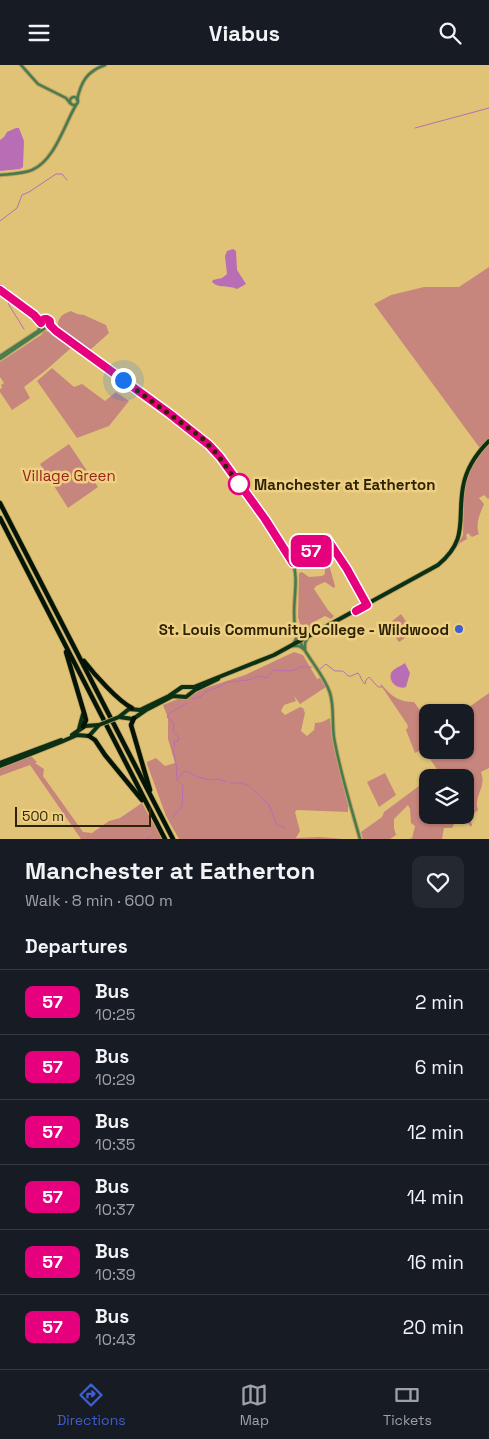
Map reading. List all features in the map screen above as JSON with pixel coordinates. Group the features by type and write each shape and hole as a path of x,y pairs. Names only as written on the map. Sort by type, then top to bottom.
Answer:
{"highway":[{"path":"0,503 173,839"},
{"path":"0,517 165,839"},
{"path":"62,638 86,720 83,727"},
{"path":"76,649 92,671 131,709"},
{"path":"133,718 131,725 156,806"},
{"path":"90,734 152,813"}],"main road":[{"path":"119,717 133,718 173,696 186,697 199,688 226,675 292,646 428,572 447,556 454,546 460,532 462,493 465,477 474,458 489,441"},
{"path":"0,765 61,740 83,727 99,725 119,717 131,709 142,709 185,687 194,687 208,680 226,675"},
{"path":"185,687 189,689 189,694"},
{"path":"180,689 179,693 182,697"},
{"path":"131,709 126,715 133,718"},
{"path":"131,709 136,713 133,718"},
{"path":"76,732 81,726 83,712"},
{"path":"0,765 76,735 90,734 99,725"},
{"path":"89,726 92,729 90,734"},
{"path":"83,727 81,731 83,735"}],"street":[{"path":"21,65 38,85 66,98 76,105"},
{"path":"72,113 71,103 88,74 94,69 105,65"},
{"path":"66,98 75,98"},
{"path":"0,175 25,172 38,166 51,152 78,103 75,98"},
{"path":"0,290 42,323 56,331 202,438 217,454 281,543 293,563 296,573 294,620 297,631 305,650 326,684 331,697 334,742 360,839"},
{"path":"48,319 50,321 48,327 0,358 38,331 42,323 48,319"},
{"path":"297,631 301,635 308,637 304,643 305,650"},
{"path":"297,631 296,639 292,646 299,646 305,650"}],"green space":[{"path":"489,267 489,498 484,495 479,498 484,504 478,523 479,534 472,537 468,533 466,535 467,539 456,548 463,535 464,485 473,463 482,451 374,304 391,295 424,287 459,287"},
{"path":"71,311 106,325 109,333 89,351 58,328 58,322 61,317"},
{"path":"44,331 56,335 71,348 24,387 30,398 12,410 0,392 1,385 4,383 0,377 0,362 41,335"},
{"path":"52,368 74,387 82,384 105,401 116,392 129,401 109,426 77,438 37,381"},
{"name":"Village Green","path":"69,444 98,487 68,508 40,464"},
{"path":"324,555 328,561 335,586 334,588 325,582 314,589 334,616 331,619 325,616 310,624 312,629 308,631 301,627 298,617 299,573 302,572 309,577 325,574"},
{"path":"401,614 412,630 421,627 399,642 387,625"},
{"path":"294,652 303,655 317,679 320,678 326,687 300,704 294,696 296,701 284,705 281,711 285,715 300,707 303,708 305,713 301,731 307,736 314,730 315,723 330,718 332,738 348,805 348,812 297,810 295,812 300,831 296,838 320,837 343,839 179,839 166,816 147,764 147,762 156,758 165,766 175,763 168,739 168,718 163,705 180,698 188,698 202,689 245,675"},
{"path":"380,684 396,698 414,702 419,709 419,751 415,753 406,730 407,724"},
{"path":"489,693 489,768 481,772 482,783 477,800 478,810 474,813 474,769 437,769 430,759 474,759 473,704"},
{"path":"31,756 37,762 35,763 44,769 43,776 83,832 92,833 109,821 120,818 142,803 162,839 81,839 30,765 0,776 0,768"},
{"path":"385,773 396,795 379,807 367,782"},
{"path":"419,786 419,824 454,824 452,828 444,828 442,839 409,839 412,838 415,826 411,823 408,805 394,819 396,835 390,839 363,839 361,832 382,817 384,812"}],"shaded area":[{"path":"19,128 24,141 23,167 0,171 0,140 7,132"},
{"path":"233,249 236,251 237,270 246,284 237,289 212,282 227,274 225,256 227,251"},
{"path":"405,663 410,673 406,687 403,688 394,685 390,676 396,668"}],"waterway":[{"path":"415,128 489,108"},
{"path":"0,221 17,208 22,195 56,174 62,174 67,180"},
{"path":"0,284 9,290 9,294"},
{"path":"7,299 24,329"},
{"path":"319,670 326,664 335,671 342,671 348,676 358,673 365,684 369,677 378,687 382,687"},
{"path":"193,699 227,682 249,680 259,676 267,678 273,670 289,671 299,667 312,667"},
{"path":"173,817 182,806 183,786 176,779 177,769 173,749 174,741 178,741 179,738 173,731 174,723 167,717 170,713 187,703"},
{"path":"178,779 186,771 198,777 227,782"},
{"path":"230,783 244,783 244,785 248,785 269,805 277,825 285,828"},
{"path":"146,839 150,836"}],"bus line":[{"name":"57","path":"0,290 34,315 41,323 44,319 48,319 50,325 56,331 202,438 220,457 265,519 291,557 293,563 327,539 347,569 367,605 356,611"}],"place":[{"name":"Manchester at Eatherton","path":"239,484"},
{"name":"St. Louis Community College - Wildwood","path":"459,629"}],"route":[{"path":"123,380 202,438 217,454 241,487 239,484"}]}
